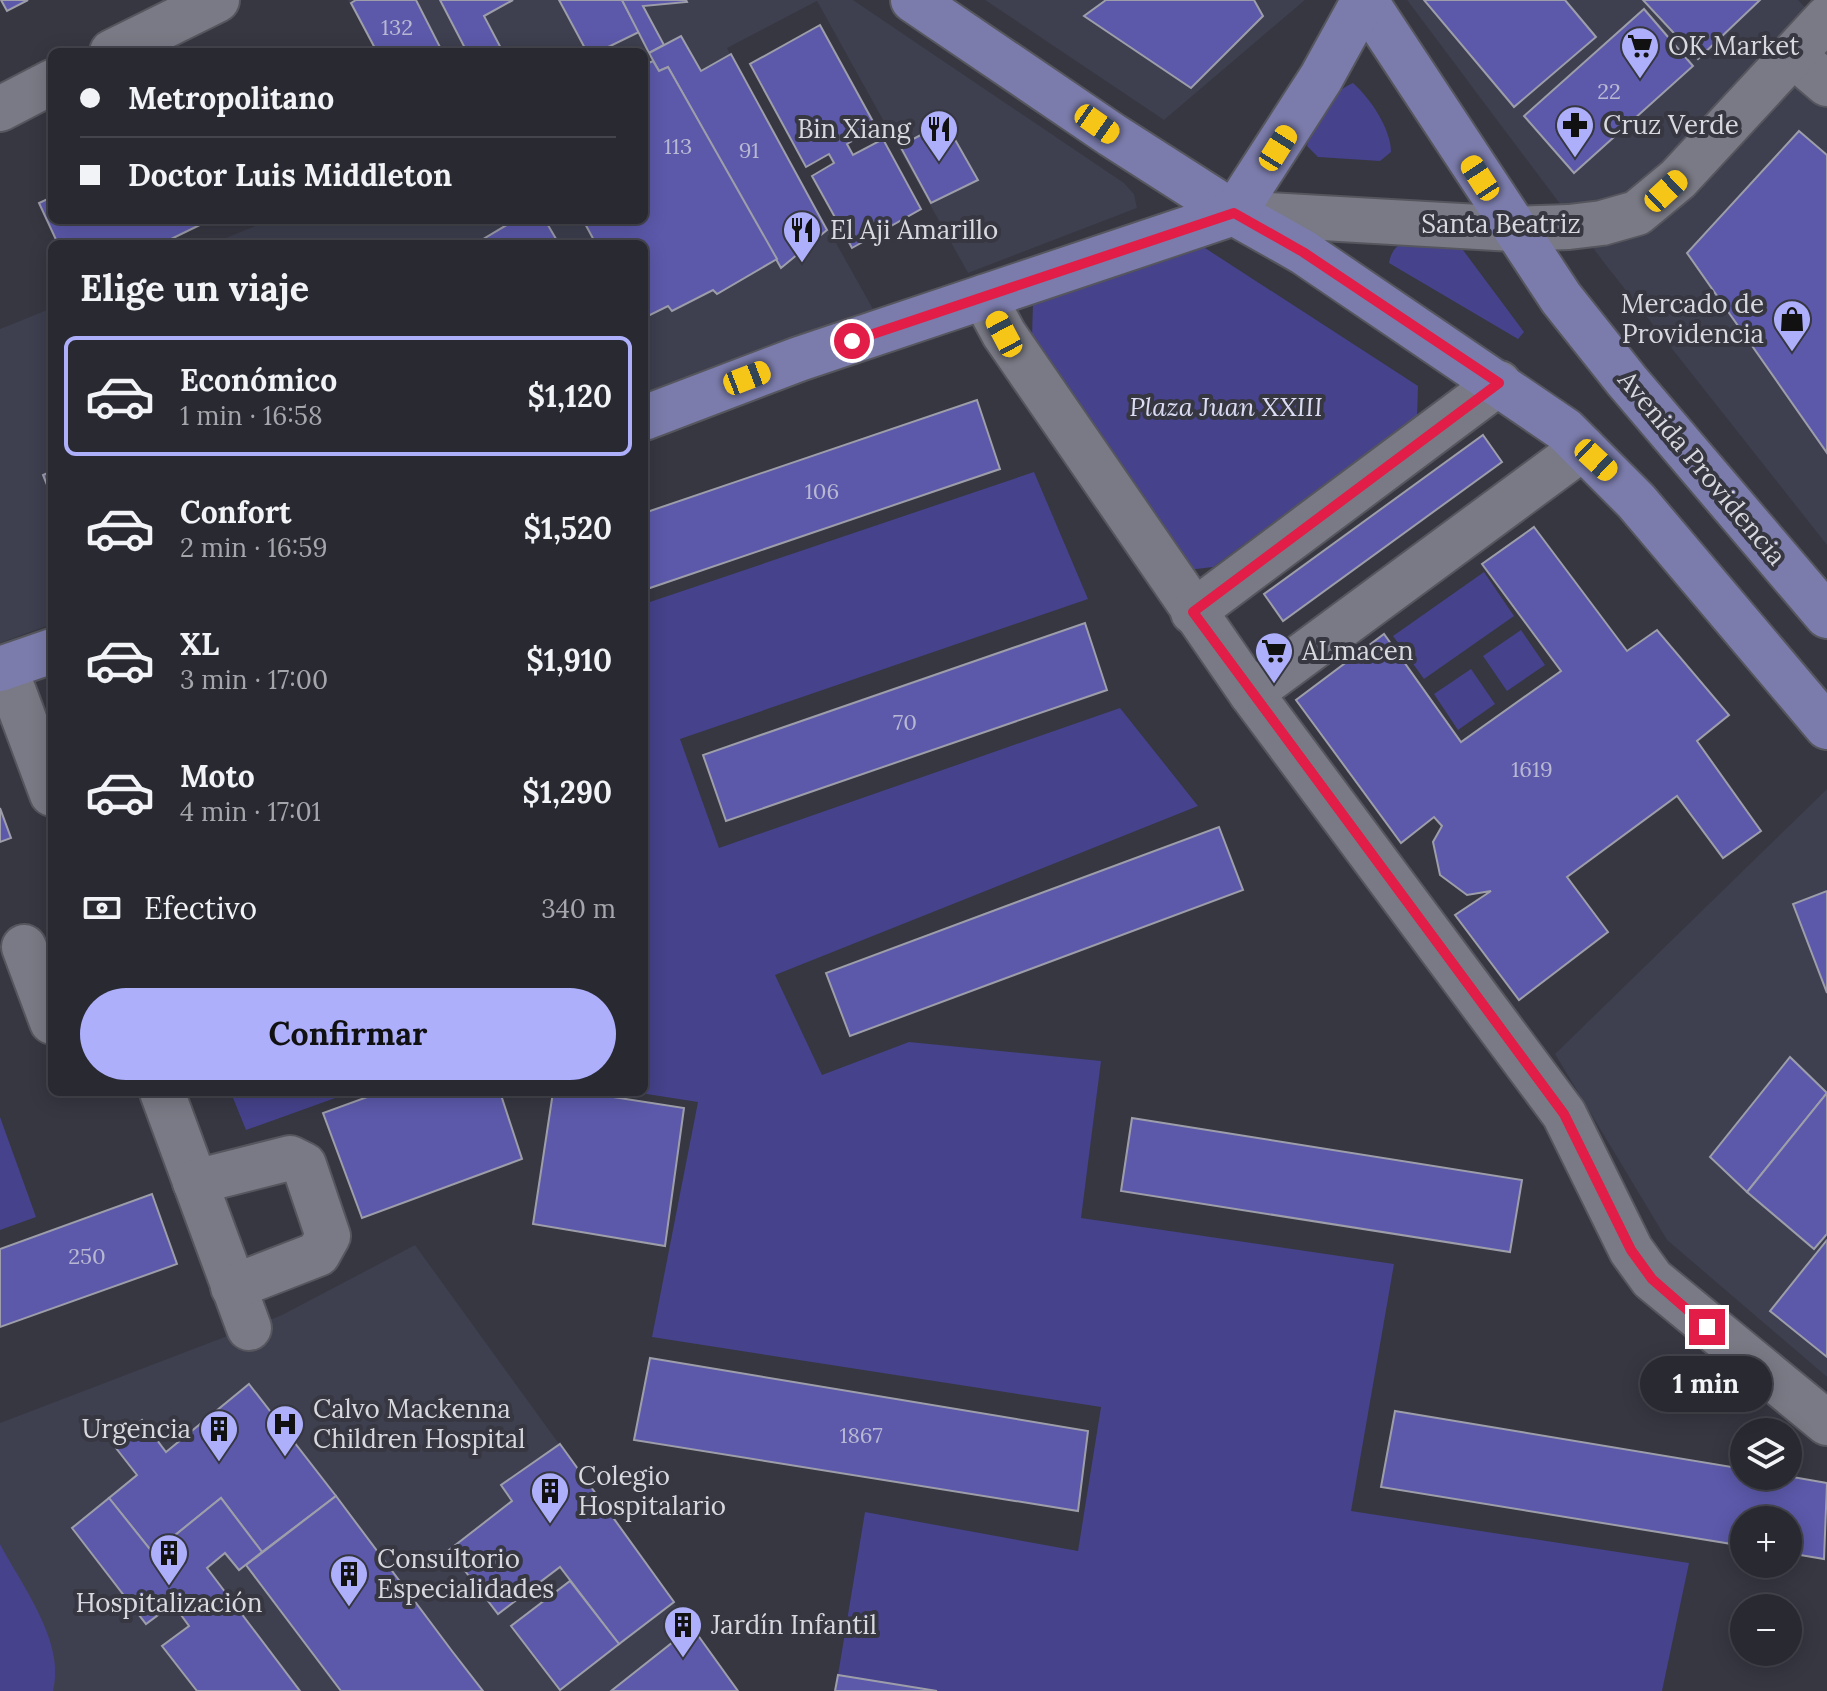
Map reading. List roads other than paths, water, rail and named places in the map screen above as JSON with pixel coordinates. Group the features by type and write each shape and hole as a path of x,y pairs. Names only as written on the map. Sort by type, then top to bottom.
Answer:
{"main road":[{"path":"913,0 1234,213 1303,252 1565,430 1636,501 1827,727"},
{"path":"648,416 799,359 1234,213 1321,78 1364,0"},
{"name":"Avenida Providencia","path":"1364,0 1561,298 1627,381 1827,616"},
{"path":"3,668 48,652"}],"street":[{"path":"120,48 217,0"},
{"name":"Santa Beatriz","path":"1234,213 1513,229 1602,223 1637,213 1678,179 1827,18"},
{"path":"1794,56 1827,84"},
{"path":"0,109 48,84"},
{"path":"984,297 1004,334 1193,612 1564,1114 1631,1250 1652,1279 1827,1423"},
{"path":"1193,612 1499,383"},
{"path":"1251,693 1583,448"},
{"path":"3,668 40,727 48,772"},
{"path":"24,947 48,1011"},
{"path":"163,1096 249,1328"},
{"path":"195,1182 290,1158 304,1165 328,1236 325,1246 318,1254 233,1287"}],"place":[{"name":"OK Market","path":"1640,80"},
{"name":"Cruz Verde","path":"1575,159"},
{"name":"Bin Xiang","path":"939,163"},
{"name":"El Aji Amarillo","path":"802,264"},
{"name":"Mercado de Providencia","path":"1792,353"},
{"name":"ALmacen","path":"1274,685"},
{"name":"Calvo Mackenna Children Hospital","path":"285,1458"},
{"name":"Urgencia","path":"219,1463"},
{"name":"Colegio Hospitalario","path":"550,1525"},
{"name":"Hospitalización","path":"169,1587"},
{"name":"Consultorio Especialidades","path":"349,1608"},
{"name":"Jardín Infantil","path":"683,1659"}],"park label":[{"name":"Plaza Juan XXIII","path":"1226,407"}]}
